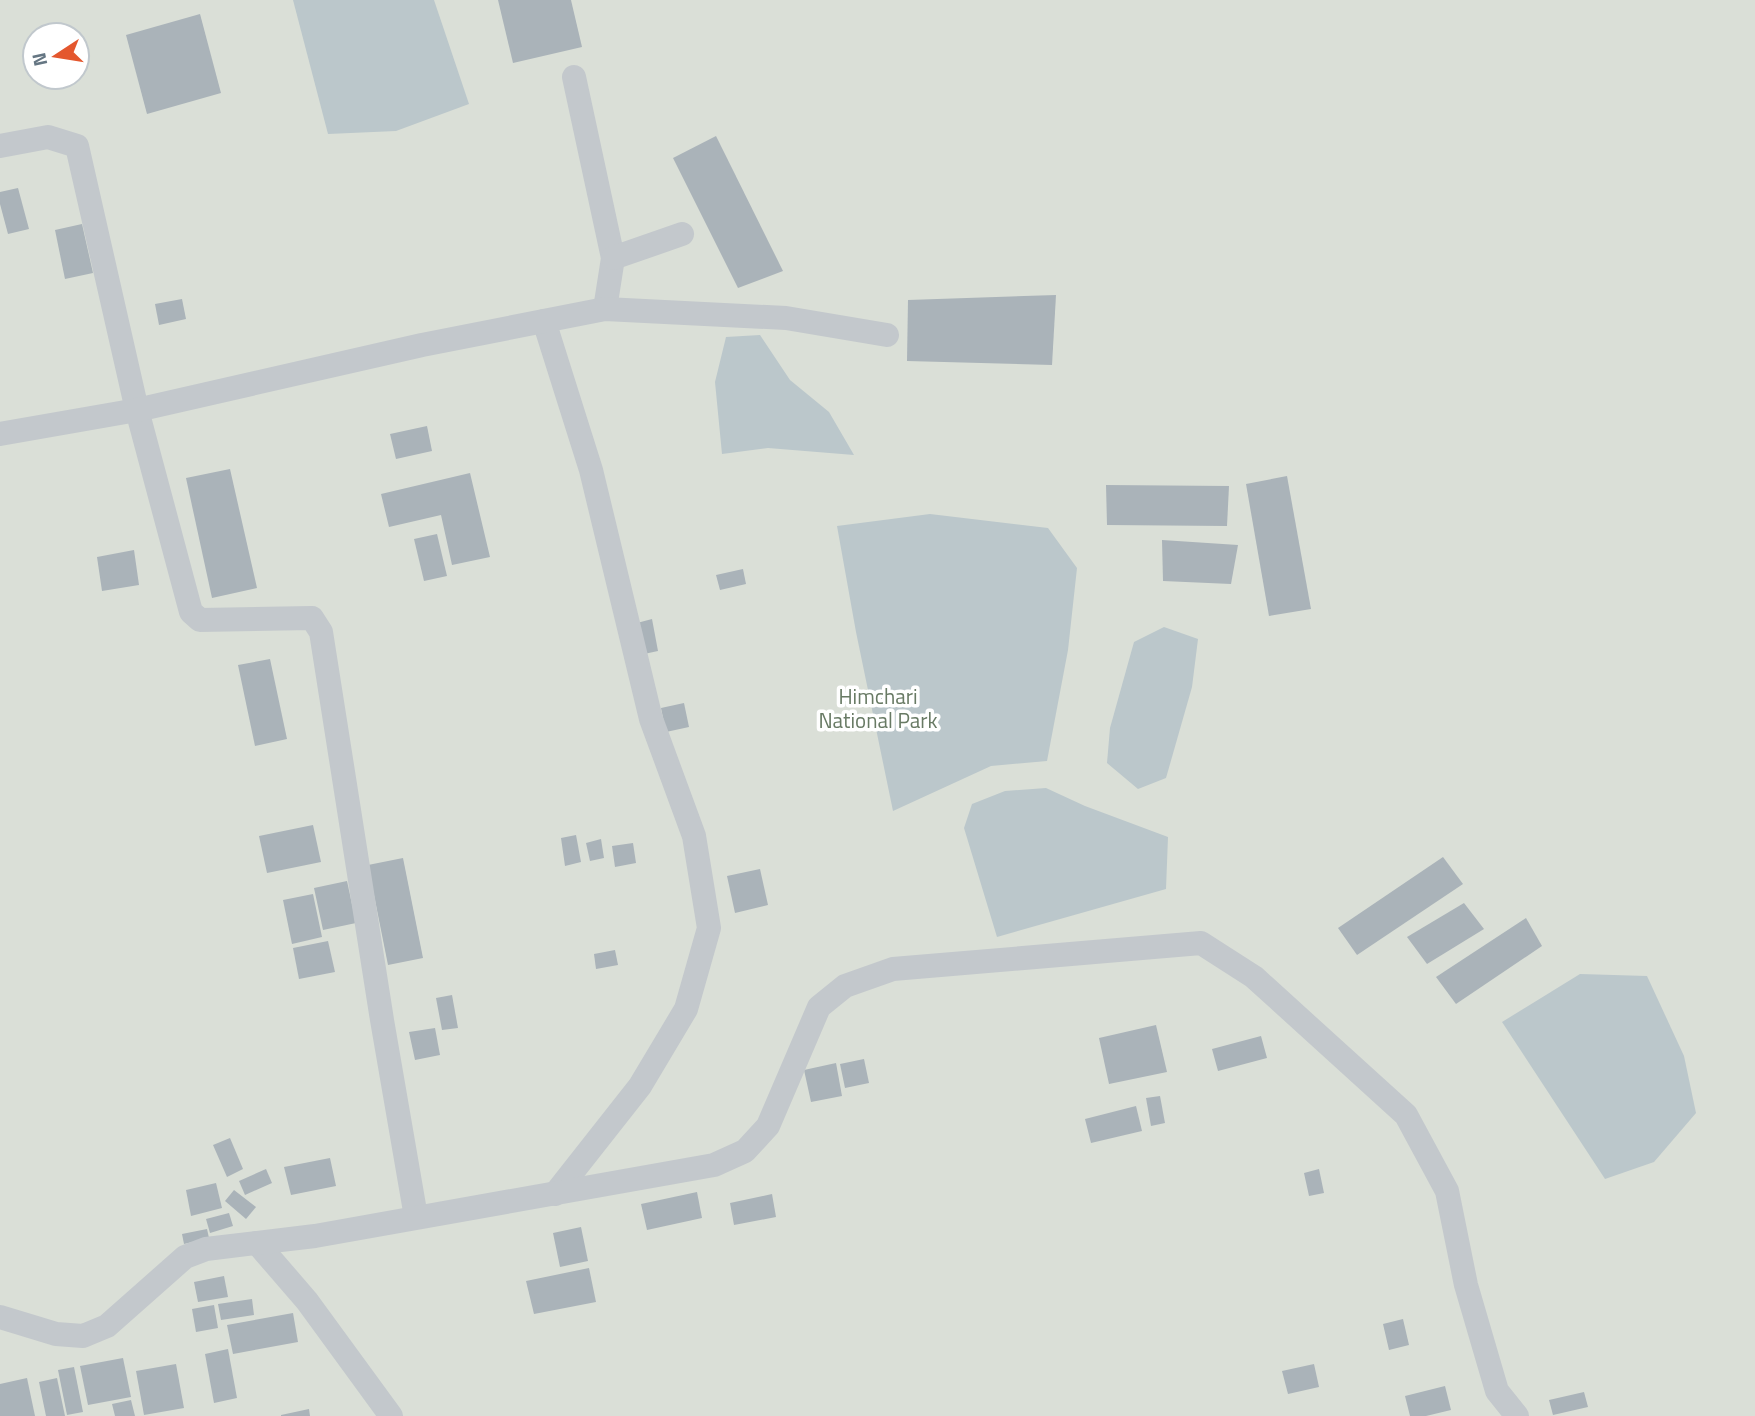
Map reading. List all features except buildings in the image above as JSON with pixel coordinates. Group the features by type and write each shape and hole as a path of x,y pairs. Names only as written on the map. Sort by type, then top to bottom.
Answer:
{"street":[{"path":"574,77 613,258 605,309"},
{"path":"0,146 48,137 77,146 137,410 191,612 200,620 312,618 321,632 416,1217"},
{"path":"613,258 682,233"},
{"path":"0,434 137,410 422,345 605,309 786,318 887,335"},
{"path":"544,321 591,470 651,719 694,836 709,928 686,1009 640,1086 555,1194"},
{"path":"0,1317 56,1334 83,1336 107,1325 186,1257 206,1250 315,1236 714,1165 745,1151 768,1126 819,1007 845,986 893,969 1202,943 1254,976 1405,1115 1447,1191 1466,1285 1497,1391 1517,1416"},
{"path":"257,1243 307,1301 391,1416"}],"green space":[{"name":"Himchari National Park","path":"0,0 1755,0 1755,1416 0,1416"}],"shaded area":[{"path":"293,0 434,0 469,104 396,131 328,134"},
{"path":"760,335 790,380 829,412 854,455 768,448 722,454 715,382 726,337"},
{"path":"930,514 1048,528 1077,568 1068,650 1047,761 991,766 893,811 837,526"},
{"path":"1164,627 1198,639 1192,687 1166,778 1138,789 1107,763 1110,728 1134,642"},
{"path":"1046,788 1085,806 1168,837 1166,889 997,937 964,828 972,804 1005,791"},
{"path":"1580,974 1647,976 1684,1056 1696,1113 1654,1162 1605,1179 1502,1022"}]}
